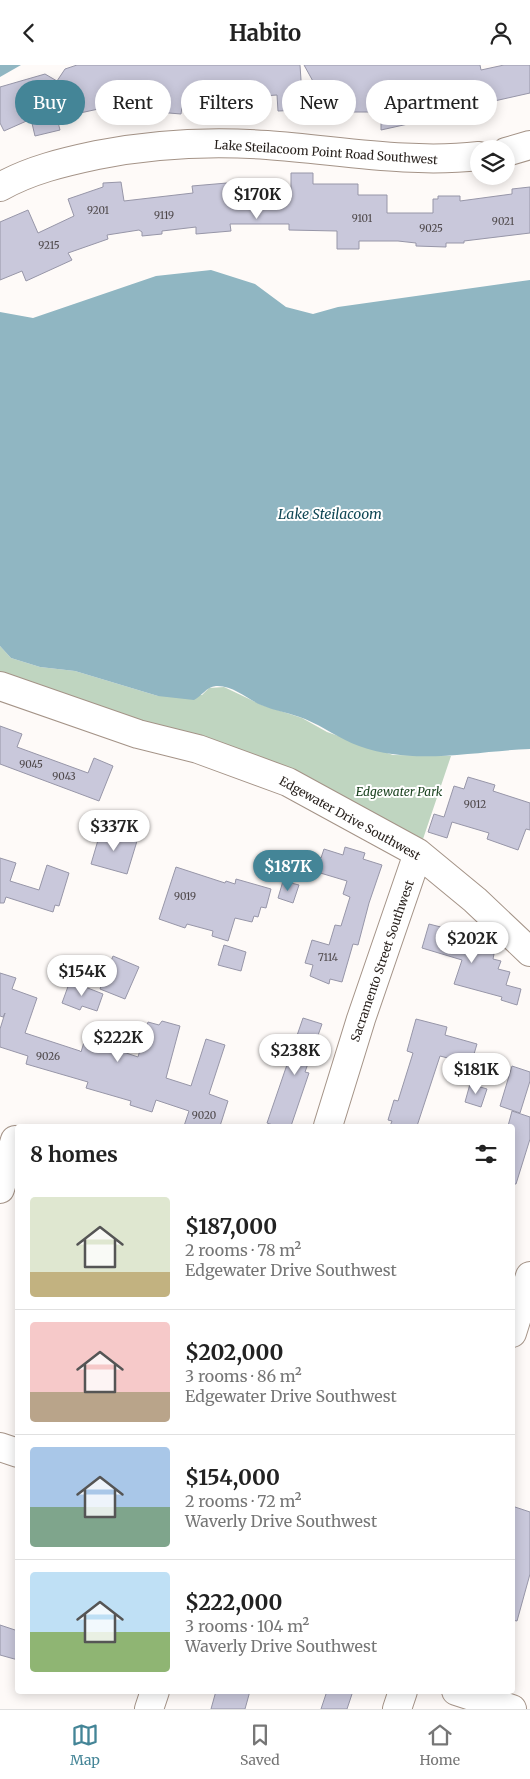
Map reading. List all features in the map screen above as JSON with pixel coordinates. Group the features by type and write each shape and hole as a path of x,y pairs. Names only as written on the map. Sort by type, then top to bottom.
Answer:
{"street":[{"name":"Lake Steilacoom Point Road Southwest","path":"0,187 54,164 125,150 169,145 268,145 418,159 447,160 470,157"},
{"path":"515,149 530,145"},
{"name":"Edgewater Drive Southwest","path":"0,686 129,731 198,749 288,782 418,853 475,900 530,951"},
{"name":"Sacramento Street Southwest","path":"329,1124 361,1019 418,853"},
{"path":"0,1189 11,1138"},
{"path":"515,1314 517,1302 530,1276"},
{"path":"0,1447 15,1452"},
{"path":"149,1709 154,1694"},
{"path":"397,1709 402,1694"},
{"path":"465,1694 512,1709"}],"green space":[{"name":"Edgewater Park","path":"0,646 11,658 40,667 75,671 158,696 202,695 209,688 224,687 262,705 302,718 327,732 393,755 451,756 421,845 0,676"}],"water":[{"path":"0,65 21,65 0,77"},
{"name":"Lake Steilacoom","path":"211,270 255,284 286,307 313,314 338,307 530,280 530,749 444,756 401,755 380,752 359,746 305,719 261,705 240,693 222,686 216,686 207,690 194,700 158,696 75,671 40,667 11,658 0,646 0,312 33,318 156,276"}],"building":[{"path":"77,65 300,65 301,80 282,80 282,111 278,111 277,95 272,95 272,80 181,80 181,114 171,113 171,80 95,80 95,110 85,112 85,80 58,80 65,69"},
{"path":"304,65 480,65 481,70 504,65 530,65 530,93 497,100 497,80 366,80 366,112 356,112 356,80 312,80"},
{"path":"45,74 55,80 24,80"},
{"path":"15,83 15,125 18,125 4,131 0,123 0,87"},
{"path":"32,125 59,125 60,130 35,136"},
{"path":"381,125 404,125 381,130"},
{"path":"291,173 313,173 313,184 358,184 358,195 387,195 387,213 433,213 433,199 438,199 438,196 460,196 460,201 512,194 512,189 530,187 530,233 464,241 464,243 446,243 446,247 416,246 416,243 398,241 359,241 359,249 337,249 337,231 289,230 289,224 230,224 231,231 196,234 196,227 162,231 162,234 142,236 142,232 139,230 107,235 108,239 68,253 72,260 26,281 22,271 0,280 0,222 28,210 38,233 74,216 68,199 103,187 103,183 121,182 124,201 193,193 192,186 227,183 228,198 291,199"},
{"path":"0,726 22,734 17,747 88,773 94,758 113,766 99,801 0,764"},
{"path":"468,777 495,785 493,791 530,803 530,830 526,829 518,850 487,839 489,833 452,822 447,838 428,832 434,814 444,817 454,786 464,789"},
{"path":"101,830 137,841 127,874 91,864"},
{"path":"345,847 365,853 363,859 382,865 369,903 358,945 353,944 342,982 330,979 329,984 310,976 313,965 305,963 312,940 329,945 335,925 341,926 350,897 343,894 347,881 307,869 311,855 321,858 324,849 343,855"},
{"path":"0,858 16,863 10,881 39,890 47,865 69,873 59,906 55,905 53,912 6,897 4,903 0,903"},
{"path":"176,867 225,883 226,881 235,884 236,879 271,889 266,908 261,907 258,917 254,916 252,922 235,918 228,941 212,936 213,931 187,924 185,928 159,919"},
{"path":"283,881 299,885 293,903 278,898"},
{"path":"429,924 464,933 460,945 494,954 493,959 501,961 498,969 510,972 506,985 521,989 517,1005 501,1000 502,997 454,984 462,960 422,948"},
{"path":"224,945 246,952 241,971 218,965"},
{"path":"113,956 139,967 125,999 100,989"},
{"path":"0,973 16,978 12,989 37,998 25,1033 81,1052 85,1039 138,1057 148,1022 159,1025 162,1021 180,1026 166,1078 191,1086 206,1039 225,1045 209,1094 228,1101 221,1124 185,1124 189,1111 156,1100 152,1112 130,1105 131,1101 86,1088 88,1082 26,1064 28,1056 0,1047 0,1029 5,1013 3,1017 0,1016"},
{"path":"70,981 103,994 97,1011 82,1006 80,1010 62,1003"},
{"path":"303,1018 322,1024 305,1072 309,1073 292,1124 267,1123"},
{"path":"416,1019 447,1027 445,1035 477,1044 471,1064 440,1056 418,1124 391,1124 392,1121 388,1120 394,1100 398,1101 413,1053 407,1051"},
{"path":"512,1066 530,1072 530,1081 520,1113 500,1106"},
{"path":"470,1084 487,1089 481,1107 465,1102"},
{"path":"512,1111 530,1117 530,1139 516,1184 515,1124 509,1124"},
{"path":"515,1507 530,1512 530,1574 517,1621 515,1621"},
{"path":"0,1625 15,1630 15,1659 0,1655"},
{"path":"215,1694 249,1694 245,1709 211,1709"},
{"path":"326,1694 352,1694 347,1709 321,1709"}]}
